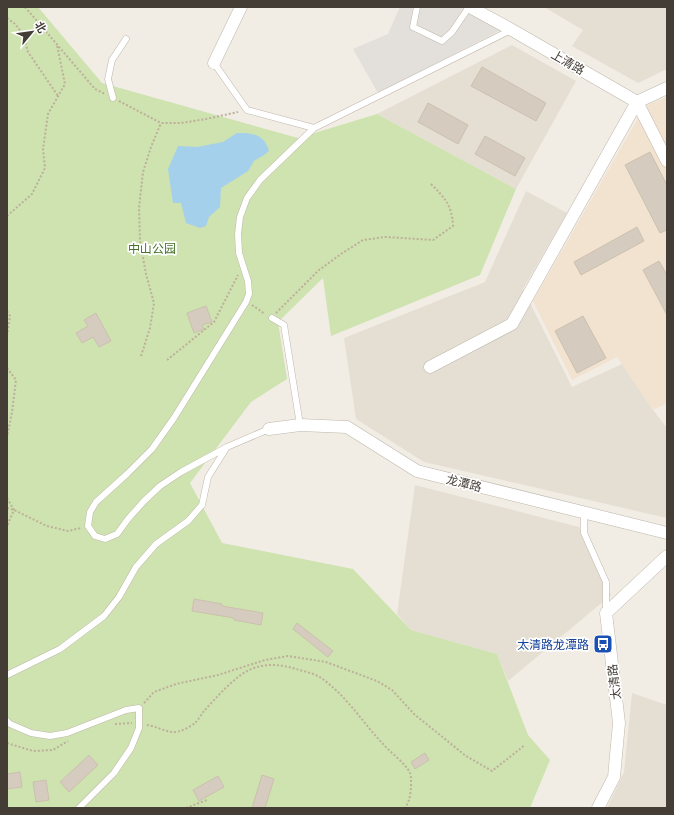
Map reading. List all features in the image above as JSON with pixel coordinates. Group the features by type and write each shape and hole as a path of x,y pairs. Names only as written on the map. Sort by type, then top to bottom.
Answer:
{"street":[{"path":"214,63 241,7"},
{"name":"上清路","path":"470,7 638,102"},
{"path":"430,367 512,324 638,102 667,88"},
{"path":"638,102 667,161"},
{"name":"龙潭路","path":"269,429 300,425 347,427 416,471 667,534"},
{"path":"606,613 667,556"},
{"name":"太清路","path":"598,808 614,777 619,723 606,613"}],"lane":[{"path":"417,7 413,27 442,41 452,32 470,7"},
{"path":"269,429 227,447 181,472 160,486 144,501 117,534 105,539 95,536 88,526 90,512 96,502 152,449 170,424 246,302 249,294 248,281 239,253 238,234 240,217 247,198 260,180 314,128 512,30"},
{"path":"113,98 108,79 112,60 126,39"},
{"path":"214,63 247,110 314,128"},
{"path":"272,318 284,325 300,425"},
{"path":"7,675 60,648 104,616 119,597 136,567 146,555 156,544 188,520 202,505 208,477 227,447"},
{"path":"584,513 584,534 606,582 606,613"},
{"path":"7,721 10,724 31,733 50,736 67,733 126,710 139,708 139,728 131,748 114,773 79,808"}],"path":[{"path":"24,7 95,88 161,123 182,123 247,110"},
{"path":"7,18 15,24 23,34 28,52 58,96"},
{"path":"7,216 32,194 45,168 43,149 48,114 65,84 56,44"},
{"path":"141,356 150,328 154,303 146,274 140,241 139,208 143,172 161,123"},
{"path":"246,302 272,318 319,270 363,240 385,237 433,240 453,226 452,216 445,199 430,183"},
{"path":"168,360 214,322 243,265"},
{"path":"7,311 10,316 7,336"},
{"path":"7,368 16,380 7,437"},
{"path":"7,498 14,510"},
{"path":"7,508 47,526 68,532 88,526"},
{"path":"7,526 14,510"},
{"path":"139,708 154,692 176,684 218,675 266,660 288,656 326,662 377,681 392,690 414,714 466,756 492,771 525,745"},
{"path":"109,725 139,724 151,725 172,732 182,730 195,723 200,715 234,681 248,670 271,664 295,668 318,676 334,689 375,736 410,772 411,780 409,799 405,808"},
{"path":"7,743 33,751 53,750 72,739"},
{"path":"186,808 207,800"}],"shaded area":[{"path":"400,7 461,7 503,29 378,93 353,49 388,34"},
{"path":"544,7 667,7 667,69 638,83 572,46 583,30"},
{"path":"512,45 576,81 516,189 377,114"},
{"path":"667,97 667,403 653,410 617,357 572,380 533,301 645,106"},
{"path":"526,191 567,213 523,289 572,387 622,364 667,428 667,518 424,462 356,419 344,338 485,282"},
{"path":"415,485 579,527 611,595 508,681 497,654 411,630 397,614"},
{"path":"632,693 667,705 667,808 607,808 624,772"}],"green space":[{"name":"中山公园","path":"7,7 38,7 102,83 298,138 377,114 516,189 480,275 331,336 323,278 278,322 287,379 251,402 190,483 222,543 353,569 411,630 497,654 528,735 550,760 530,808 7,808"}],"water":[{"path":"237,133 253,134 261,138 267,145 269,151 254,161 248,171 221,188 220,207 209,217 206,226 200,228 186,223 181,203 173,203 168,169 178,146 197,147 223,142"}],"building":[{"path":"482,67 546,103 536,121 471,86"},
{"path":"428,103 468,125 458,144 418,122"},
{"path":"485,136 525,158 515,176 475,154"},
{"path":"650,152 667,185 667,230 660,233 625,165"},
{"path":"637,227 644,241 581,275 574,262"},
{"path":"659,261 667,275 667,315 643,270"},
{"path":"206,306 212,322 202,325 204,329 194,333 187,313"},
{"path":"96,313 111,341 99,347 93,337 82,343 76,333 88,326 84,320"},
{"path":"583,316 606,358 577,373 555,331"},
{"path":"194,599 222,604 222,606 263,613 261,625 234,620 234,618 192,611"},
{"path":"297,623 333,651 328,657 293,629"},
{"path":"425,753 429,760 415,769 411,762"},
{"path":"89,755 98,765 69,792 60,782"},
{"path":"20,772 22,787 7,789 7,774"},
{"path":"262,775 274,779 265,808 252,808"},
{"path":"218,776 224,787 199,801 193,790"},
{"path":"46,780 49,800 36,802 33,782"}],"place":[{"name":"太清路龙潭路","path":"603,644"}]}
